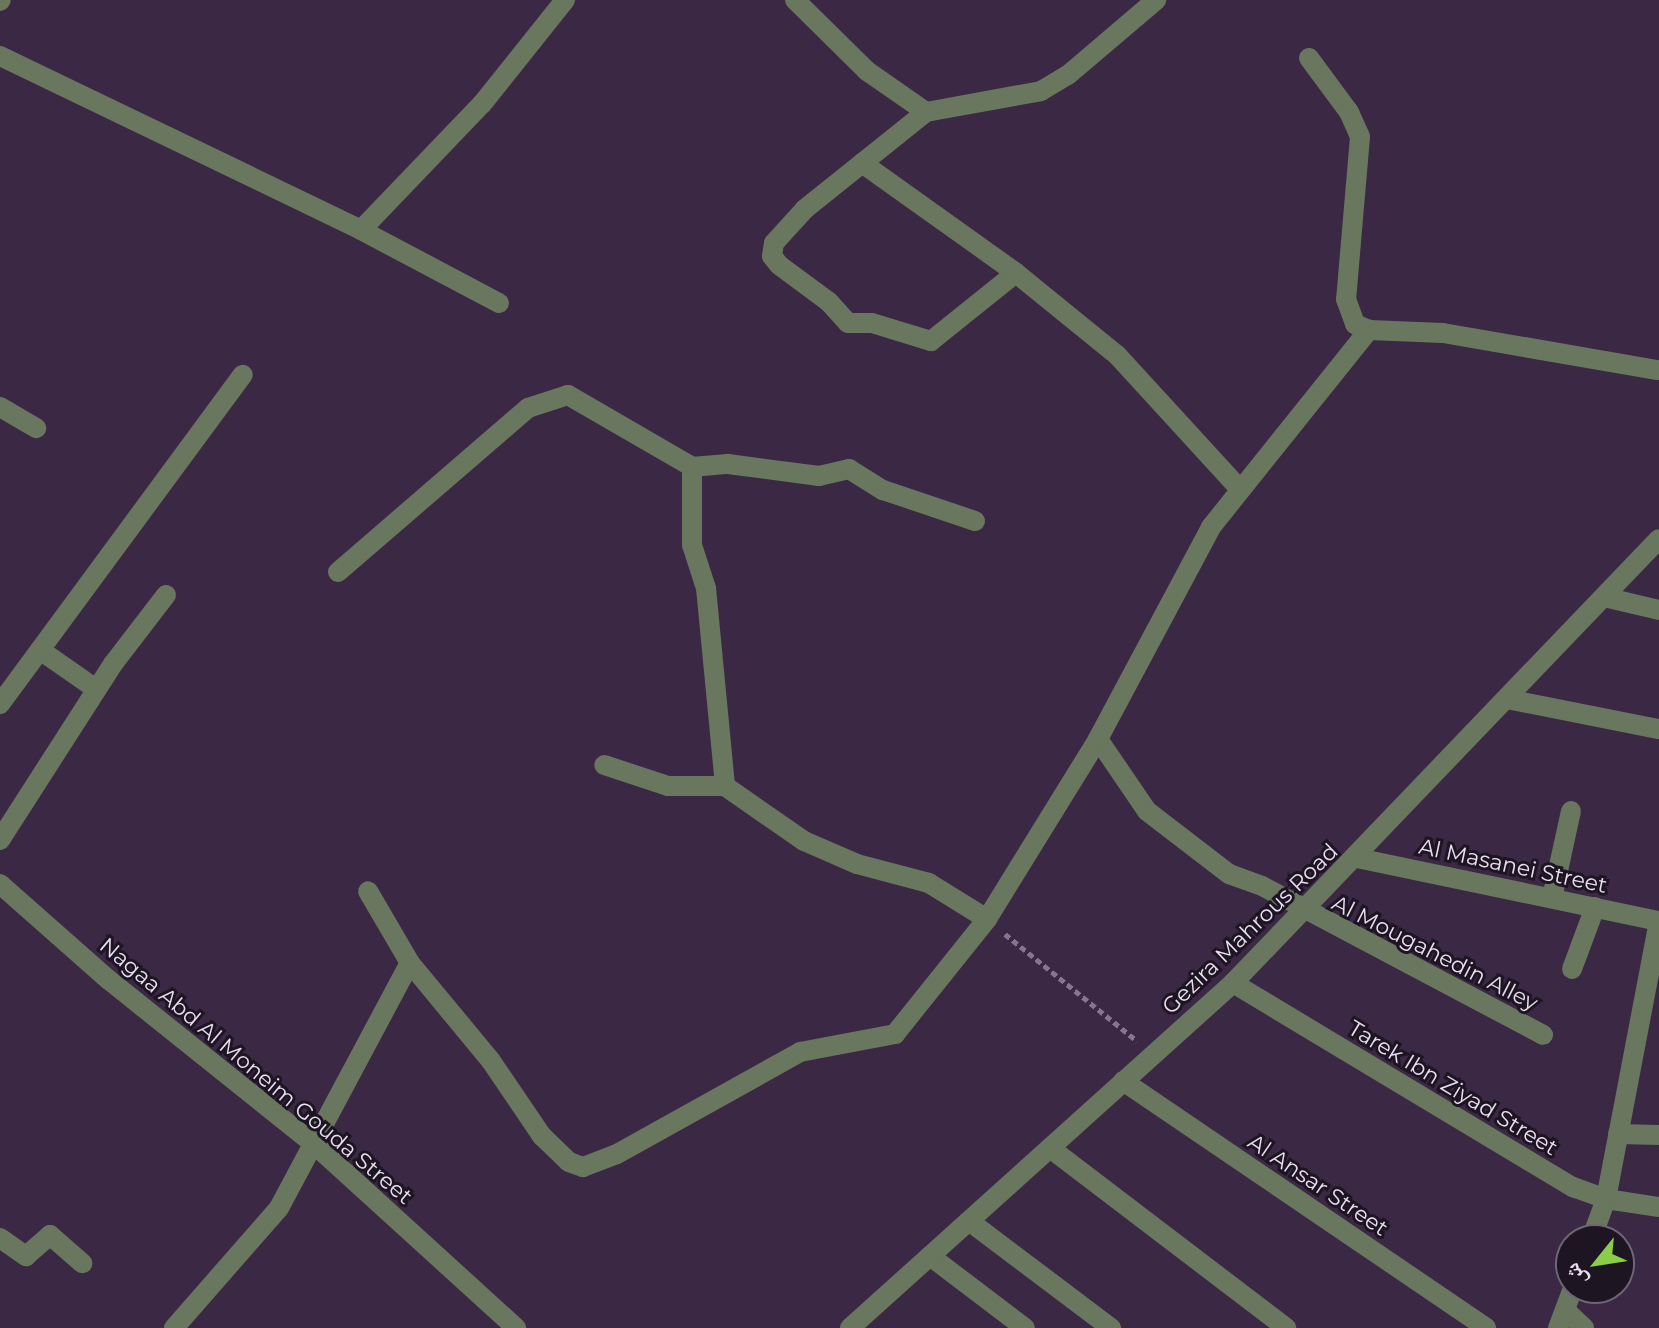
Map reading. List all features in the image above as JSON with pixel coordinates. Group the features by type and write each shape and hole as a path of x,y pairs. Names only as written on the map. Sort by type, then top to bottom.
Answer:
{"street":[{"path":"361,230 482,104 565,0"},
{"path":"795,0 867,71 926,112"},
{"path":"1016,273 931,341 841,319 829,302 779,265 772,249 805,209 926,112 1041,91 1068,75 1156,0"},
{"path":"0,56 361,230 499,303"},
{"path":"1309,58 1349,112 1360,137 1346,299 1355,324 1369,330 1443,333 1658,370 1659,360"},
{"path":"862,163 1016,273 1137,374 1239,488"},
{"path":"368,891 410,963 491,1061 542,1136 569,1162 583,1167 617,1154 800,1052 895,1034 987,919 1098,739 1211,527 1239,488 1297,424 1369,330"},
{"path":"0,704 243,375"},
{"path":"338,572 528,408 552,397 568,395 692,467 728,464 819,476 849,469 883,490 975,521"},
{"path":"0,407 36,428"},
{"path":"692,467 692,545 706,588 725,786"},
{"name":"Gezira Mahrous Road","path":"858,1326 930,1256 1233,983 1305,913 1659,539"},
{"path":"0,840 96,689 166,595"},
{"path":"1604,597 1659,610"},
{"path":"40,650 96,689"},
{"path":"1507,699 1659,729"},
{"name":"Al Mougahedin Alley","path":"1098,739 1147,811 1229,874 1262,886 1305,913 1543,1035"},
{"path":"604,765 668,786 725,786 804,841 857,864 929,883 987,919"},
{"path":"1552,898 1571,811"},
{"name":"Al Masanei Street","path":"1357,858 1659,921"},
{"name":"Nagaa Abd Al Moneim Gouda Street","path":"0,884 109,980 315,1145 516,1328"},
{"path":"1572,969 1595,907"},
{"path":"1597,1224 1606,1199 1659,921"},
{"path":"174,1328 279,1208 410,963"},
{"name":"Tarek Ibn Ziyad Street","path":"1233,983 1543,1171 1606,1199 1659,1207"},
{"name":"Al Ansar Street","path":"1123,1081 1486,1328"},
{"path":"1618,1134 1659,1135"},
{"path":"1050,1148 1286,1328"},
{"path":"969,1221 1111,1328"},
{"path":"0,1238 26,1256 50,1235 82,1263"},
{"path":"930,1256 1025,1328"},
{"path":"1562,1319 1584,1328"}],"path":[{"path":"987,919 1153,1054"}]}
